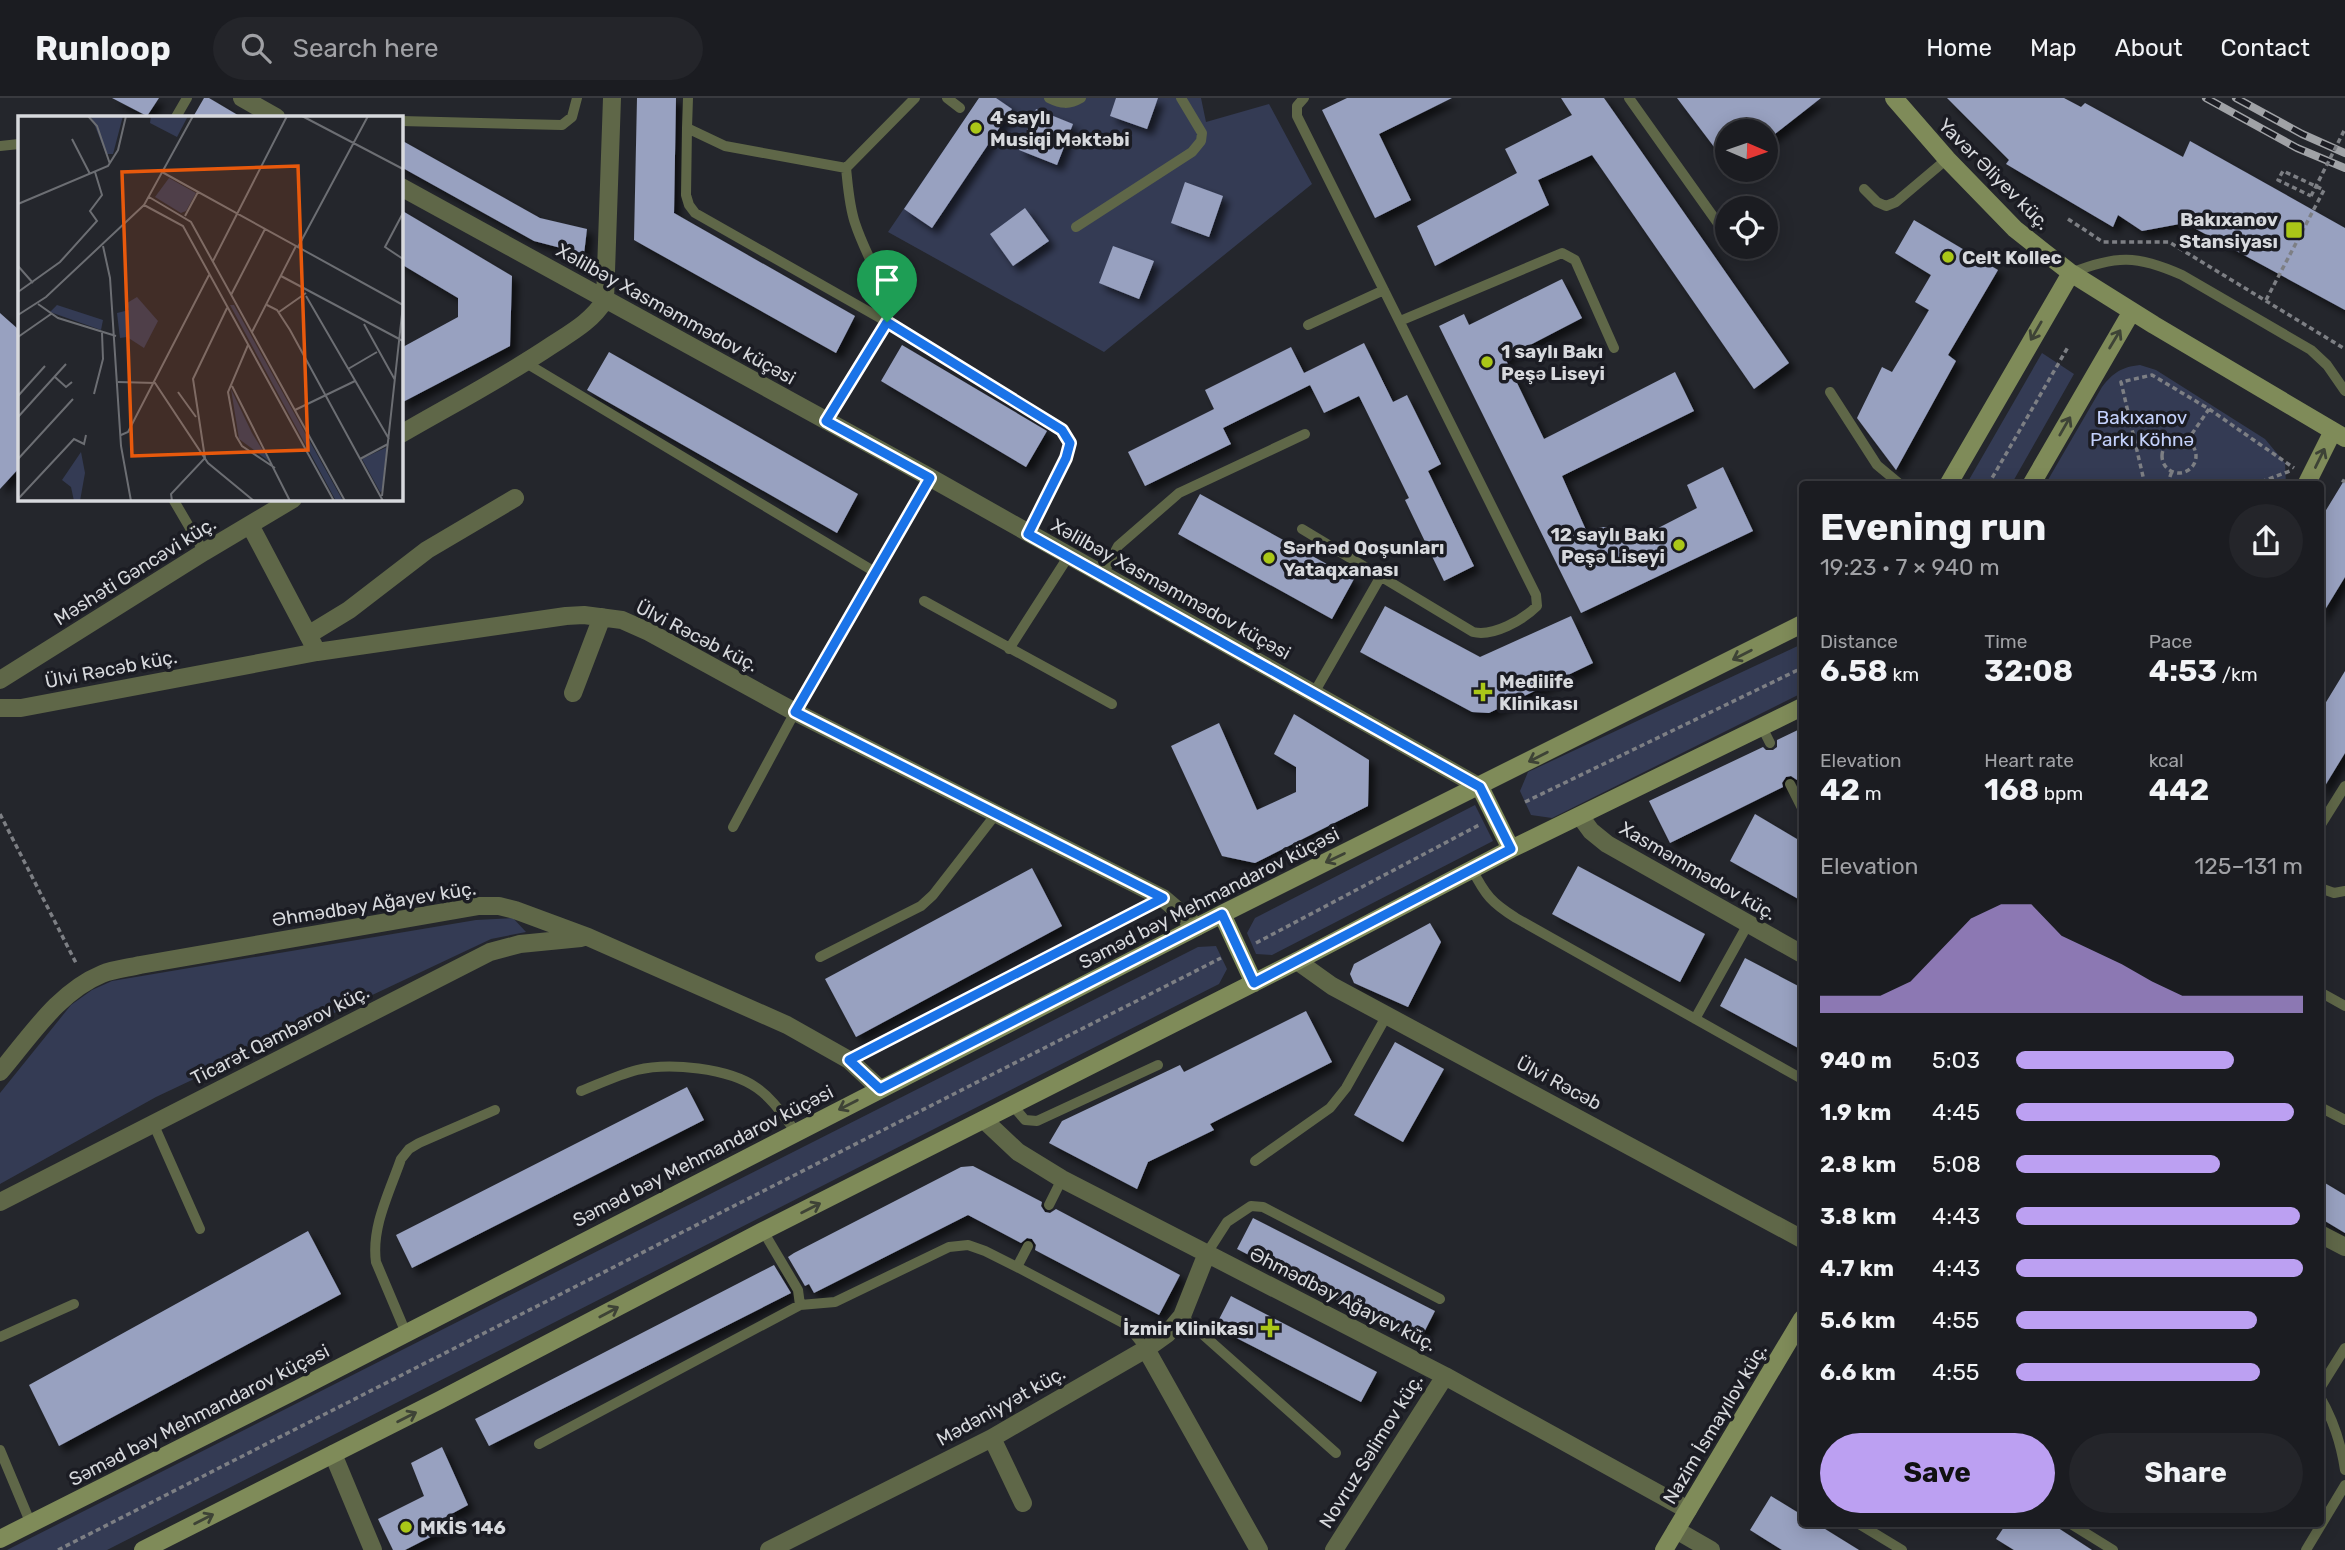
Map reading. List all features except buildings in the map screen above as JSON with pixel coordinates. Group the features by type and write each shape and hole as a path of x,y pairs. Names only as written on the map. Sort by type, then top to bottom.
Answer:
{"main road":[{"name":"Yavər Əliyev küç.","path":"1894,98 1947,159 2015,229 2071,273 2339,435"},
{"path":"1950,481 2071,273"},
{"path":"2033,481 2132,311"},
{"path":"2309,481 2339,435"},
{"name":"Səməd bəy Mehmandarov küçəsi","path":"0,1539 1222,914 1799,626"},
{"path":"143,1550 1511,849 1766,735 1799,709"},
{"path":"1480,787 1511,849"},
{"path":"1222,914 1254,983"},
{"name":"Nazim İsmayılov küç.","path":"1664,1550 1799,1324"}],"street":[{"path":"242,98 274,116"},
{"path":"402,433 526,363 588,322 605,300 612,98"},
{"name":"Xəlilbəy Xasməmmədov küçəsi","path":"402,188 930,478 1480,787"},
{"path":"308,635 349,610 427,550 515,498"},
{"name":"Məshəti Gəncəvi küç.","path":"0,680 291,500"},
{"path":"250,525 317,652"},
{"name":"Ülvi Rəcəb küç.","path":"0,708 21,708 317,652 566,616 622,620 795,712 1163,898 1197,927"},
{"path":"573,694 602,617"},
{"name":"Xasməmmədov küç.","path":"1580,816 1591,831 1608,844 1799,952"},
{"name":"Əhmədbəy Ağayev küç.","path":"0,1072 70,992 105,973 479,906 499,906 588,937 787,1025 849,1060 880,1089"},
{"name":"Ticarət Qəmbərov küç.","path":"0,1202 490,952 520,944 588,937"},
{"name":"Ülvi Rəcəb","path":"1297,961 1332,986 1799,1237"},
{"name":"Əhmədbəy Ağayev küç.","path":"984,1120 1018,1152 1062,1179 1445,1376 1688,1510"},
{"path":"2324,1236 2345,1247"},
{"name":"Mədəniyyət küç.","path":"769,1550 992,1438 1146,1349 1167,1334 1182,1317 1207,1253"},
{"path":"1146,1349 1259,1550"},
{"name":"Novruz Səlimov küç.","path":"1334,1550 1445,1376"},
{"path":"992,1438 1023,1503"},
{"path":"333,1454 373,1550"},
{"path":"1676,1530 1711,1550"}],"lane":[{"path":"177,116 187,98"},
{"path":"402,121 562,125 572,117 577,98"},
{"path":"688,98 686,195 695,213 887,322 1062,430 1070,443 1066,458 1028,534"},
{"path":"846,168 915,98"},
{"path":"947,98 960,108"},
{"path":"1049,98 1072,103 1081,98"},
{"path":"1076,227 1192,152 1201,141 1202,133 1181,98"},
{"path":"1302,529 1473,632 1490,632 1520,618 1537,606 1536,595 1297,116 1297,106 1304,98"},
{"path":"1629,98 1715,219"},
{"path":"687,128 725,146 846,168"},
{"path":"0,146 18,144"},
{"path":"1864,189 1877,202 1886,206 1896,202 1947,159"},
{"path":"826,421 887,322 887,303 882,284 855,223 846,168"},
{"path":"1400,321 1562,253 1575,260 1614,348"},
{"path":"2071,273 2095,264 2135,259 2171,270 2311,350 2327,365 2345,391"},
{"path":"1308,325 1384,290"},
{"path":"526,363 875,572"},
{"path":"1830,392 1877,465 1896,481"},
{"path":"1102,576 1118,546 1180,493 1305,434"},
{"path":"733,827 795,712 930,478"},
{"path":"174,500 204,552"},
{"path":"1009,649 1068,556"},
{"path":"1314,693 1381,576"},
{"path":"924,601 1112,704"},
{"path":"1790,784 1799,802"},
{"path":"2324,820 2345,786"},
{"path":"820,957 920,906 933,895 996,814"},
{"path":"1472,869 1483,892 1493,903 1799,1077"},
{"path":"2324,889 2334,893 2345,891"},
{"path":"849,1060 1163,898"},
{"path":"1695,1019 1748,924"},
{"path":"2324,994 2345,1006"},
{"path":"1255,1161 1330,1108 1346,1088 1387,1015"},
{"path":"1013,1106 1025,1120 1037,1121 1158,1065"},
{"path":"581,1091 635,1070 652,1067 718,1072 745,1080 758,1088 768,1096 796,1132"},
{"path":"2324,1109 2345,1120"},
{"path":"406,1333 376,1262 374,1249 376,1233 401,1159 409,1149 419,1143 495,1110"},
{"path":"153,1123 201,1229"},
{"path":"1049,1205 1062,1179"},
{"path":"1207,1253 1227,1222 1251,1206 1263,1207 1440,1299"},
{"path":"764,1231 798,1290 800,1304"},
{"path":"539,1444 800,1304 835,1302 948,1247 968,1245 1017,1266 1127,1325 1146,1349"},
{"path":"1017,1266 1028,1246"},
{"path":"0,1337 74,1304"},
{"path":"1182,1317 1336,1453"},
{"path":"2324,1382 2345,1348"},
{"path":"2324,1404 2342,1446 2345,1470"},
{"path":"0,1450 31,1524"},
{"path":"2324,1520 2345,1485"},
{"path":"1864,1527 1902,1550"},
{"path":"2076,1527 2113,1550"},
{"path":"2306,1550 2320,1527"}],"path":[{"path":"2266,300 2324,190 2283,171 2278,180 2311,196 2345,129"},
{"path":"1990,481 2068,347"},
{"path":"2144,481 2122,382 2152,375 2209,409 2295,469 2264,481"},
{"path":"2187,441 2209,409"},
{"path":"2172,440 2187,441 2196,451 2195,461 2190,469 2181,473 2172,471 2164,465 2162,456 2165,446 2172,440"},
{"path":"2168,481 2172,471"},
{"path":"1525,802 1799,669"},
{"path":"0,814 85,982"},
{"path":"1252,945 1484,823"},
{"path":"58,1550 1221,958"}],"green space":[{"path":"979,98 1201,98 1206,122 1269,104 1312,184 1104,352 888,232"},
{"path":"2042,353 2074,374 2013,481 1968,481"},
{"name":"Bakıxanov Parkı Köhnə","path":"2140,365 2156,370 2265,439 2285,463 2286,481 2047,481 2102,387 2110,378 2128,367"},
{"path":"1799,645 1799,694 1552,818 1531,815 1520,791 1528,772"},
{"path":"1475,805 1493,841 1272,955 1256,954 1247,933 1255,918"},
{"path":"513,918 526,932 491,939 156,1097 0,1184 0,1093 71,1005 92,990 112,981 476,920"},
{"path":"1216,946 1227,969 1219,984 107,1550 7,1550 1198,947"}],"railway":[{"path":"2206,98 2297,148 2345,168"},
{"path":"2236,98 2302,134 2345,153"}],"place":[{"name":"4 saylı Musiqi Məktəbi","path":"976,128"},
{"name":"Bakıxanov Stansiyası","path":"2294,230"},
{"name":"Celt Kollec","path":"1948,257"},
{"name":"1 saylı Bakı Peşə Liseyi","path":"1487,362"},
{"name":"12 saylı Bakı Peşə Liseyi","path":"1679,545"},
{"name":"Sərhəd Qoşunları Yataqxanası","path":"1269,558"},
{"name":"Medilife Klinikası","path":"1483,692"},
{"name":"İzmir Klinikası","path":"1270,1328"},
{"name":"MKİS 146","path":"406,1527"}],"route":[{"path":"887,322 1062,430 1070,443 1066,458 1028,534 1480,787 1511,849 1254,983 1222,914 880,1089 849,1060 1163,898 795,712 930,478 826,421 887,322"}]}
